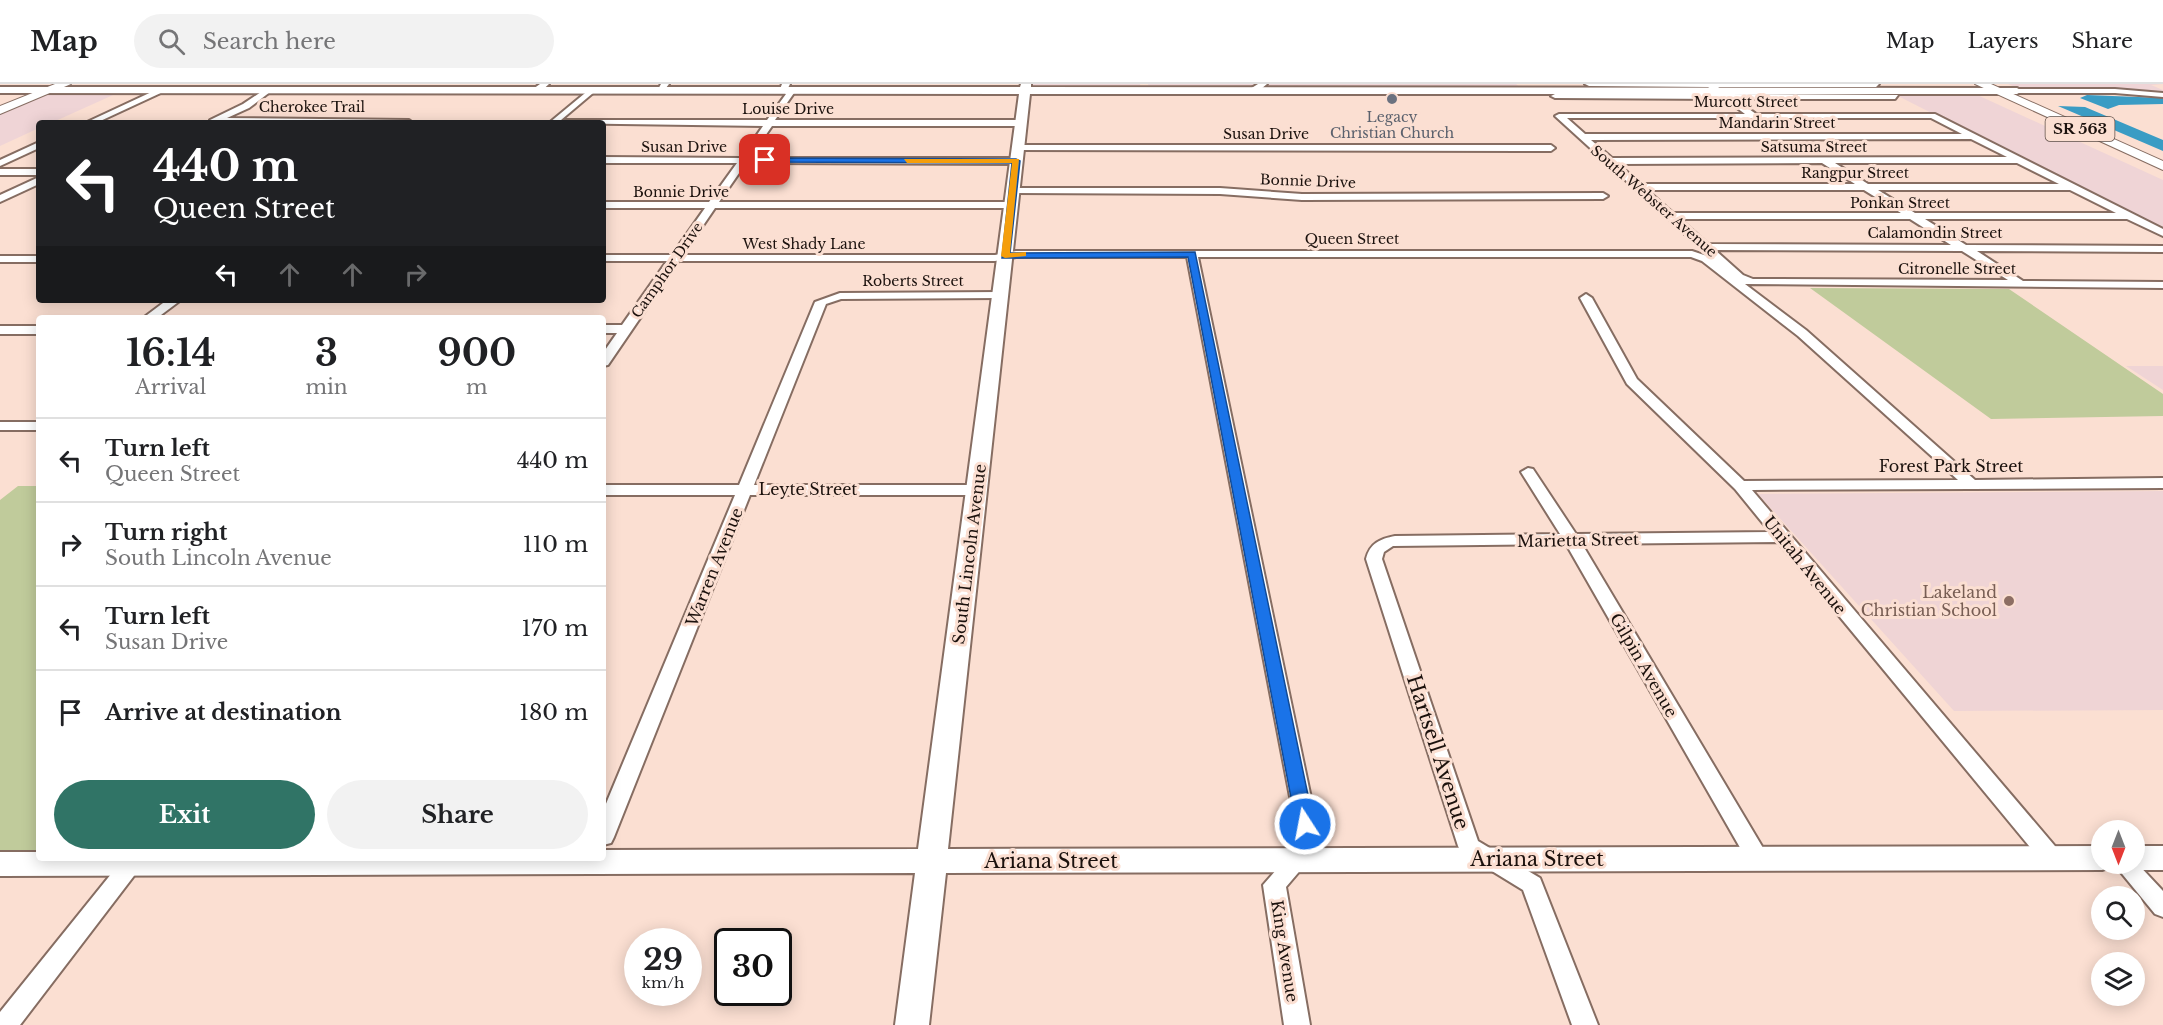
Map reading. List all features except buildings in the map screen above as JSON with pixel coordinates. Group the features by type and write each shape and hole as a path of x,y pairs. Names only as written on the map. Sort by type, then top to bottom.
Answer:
{"main road":[{"path":"0,110 65,84"},
{"name":"SR 563","path":"1981,84 2017,92 2163,155"},
{"name":"SR 563","path":"1999,88 2163,166"}],"street":[{"path":"1253,91 1263,84"},
{"path":"1589,84 1895,96"},
{"path":"1556,96 1876,84"},
{"path":"0,90 161,91 540,87 591,91 662,87 1144,87 1253,91 1999,88"},
{"name":"Camphor Drive","path":"606,358 790,93 787,87"},
{"name":"South Lincoln Avenue","path":"912,1025 934,861 1025,87"},
{"path":"1716,89 1785,137 2021,284"},
{"path":"215,120 246,106 267,90"},
{"path":"96,120 161,91"},
{"path":"557,120 591,91"},
{"path":"2017,92 2115,91 2163,96"},
{"name":"Murcott Street","path":"1560,116 1932,116 1973,137"},
{"name":"South Webster Avenue","path":"1560,116 1670,216 1702,251 1739,277 1751,282"},
{"name":"Louise Drive","path":"606,123 1022,123"},
{"name":"Mandarin Street","path":"1581,137 1973,137"},
{"path":"1973,137 2163,233"},
{"path":"0,163 36,147"},
{"name":"Susan Drive","path":"606,160 1551,148"},
{"name":"Satsuma Street","path":"1608,161 2020,160"},
{"path":"0,172 36,172"},
{"path":"0,199 36,181"},
{"name":"Rangpur Street","path":"1637,187 2072,187"},
{"name":"Bonnie Drive","path":"606,205 711,205 1220,191 1302,197 1603,196"},
{"name":"Ponkan Street","path":"1670,216 2129,216"},
{"name":"Calamondin Street","path":"1702,251 1962,248 2163,249"},
{"path":"1702,251 1780,315 1970,483"},
{"name":"Queen Street","path":"1005,256 1702,251"},
{"name":"King Avenue","path":"1192,254 1310,846 1275,885 1297,1025"},
{"name":"West Shady Lane","path":"606,258 995,258 1005,256"},
{"path":"0,259 36,259"},
{"name":"Citronelle Street","path":"1751,282 2163,285"},
{"name":"Roberts Street","path":"826,298 1000,296"},
{"name":"Warren Avenue","path":"606,830 821,302 826,298"},
{"name":"Unitah Avenue","path":"1586,298 1632,381 1740,486 2052,858"},
{"path":"153,315 171,303"},
{"path":"606,329 626,329"},
{"path":"0,330 36,330"},
{"path":"0,426 36,426"},
{"name":"Gilpin Avenue","path":"1528,472 1572,541 1758,859"},
{"name":"Forest Park Street","path":"1740,486 2163,483"},
{"name":"Leyte Street","path":"606,490 977,490"},
{"name":"Marietta Street","path":"1377,549 1395,541 1572,541 1781,537"},
{"name":"Hartsell Avenue","path":"1377,549 1374,559 1468,846 1532,884 1585,1025"},
{"name":"Ariana Street","path":"606,852 934,861 1294,862 1493,859 2091,858"},
{"path":"2145,858 2163,858"},
{"name":"Ariana Street","path":"0,864 226,861"},
{"path":"5,1025 132,864"},
{"path":"2135,874 2163,907"}],"shaded area":[{"path":"1030,84 1140,84 1141,89 1029,90"},
{"path":"1148,84 1258,84 1250,90 1149,89"},
{"path":"1268,84 1516,84 1523,90 1260,88"},
{"path":"2008,84 2163,84 2151,85 2163,90 2163,94 2022,90"},
{"path":"52,91 122,91 58,120 36,120 36,129 0,146 0,112"},
{"path":"1892,93 1973,93 2163,180 2163,230"},
{"path":"2126,366 2163,366 2163,390"},
{"name":"Lakeland Christian School","path":"2163,491 2163,710 1954,711 1758,494"}],"green space":[{"path":"1810,288 2009,289 2163,394 2163,416 1991,419"},
{"path":"18,486 36,486 36,851 0,851 0,500"}],"water":[{"path":"2087,95 2163,98 2163,104 2119,105 2108,109 2080,98"},
{"path":"2058,106 2085,107 2163,140 2163,151"}],"slow traffic":[{"path":"907,161 1016,161 1005,256 1023,254"}],"place":[{"name":"Legacy Christian Church","path":"1392,99"},
{"name":"Lakeland Christian School","path":"2009,601"}],"route":[{"path":"765,160 1016,161 1005,256 1016,254 1192,254 1305,824"}]}
